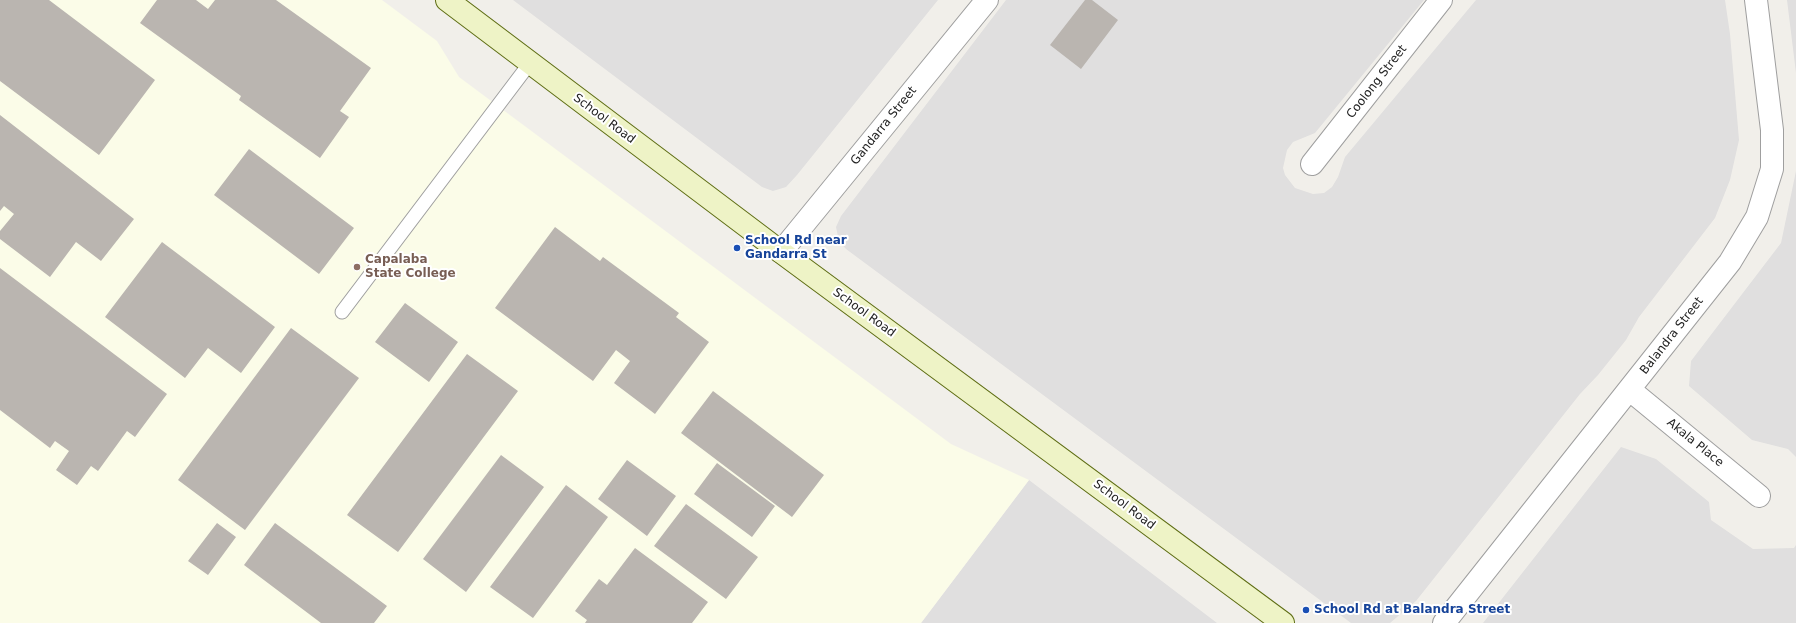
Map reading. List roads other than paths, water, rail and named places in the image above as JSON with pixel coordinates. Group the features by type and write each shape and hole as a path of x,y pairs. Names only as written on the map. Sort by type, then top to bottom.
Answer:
{"street":[{"name":"School Road","path":"447,0 781,252 1283,623"},
{"name":"Gandarra Street","path":"781,252 987,0"},
{"name":"Coolong Street","path":"1312,164 1441,0"},
{"name":"Balandra Street","path":"1444,623 1730,262 1757,218 1772,169 1772,130 1756,0"},
{"name":"Akala Place","path":"1630,390 1760,496"}],"lane":[{"path":"342,312 530,63"}],"place":[{"name":"School Rd near Gandarra St","path":"737,248"},
{"name":"Capalaba State College","path":"357,267"},
{"name":"School Rd at Balandra Street","path":"1306,610"}]}
